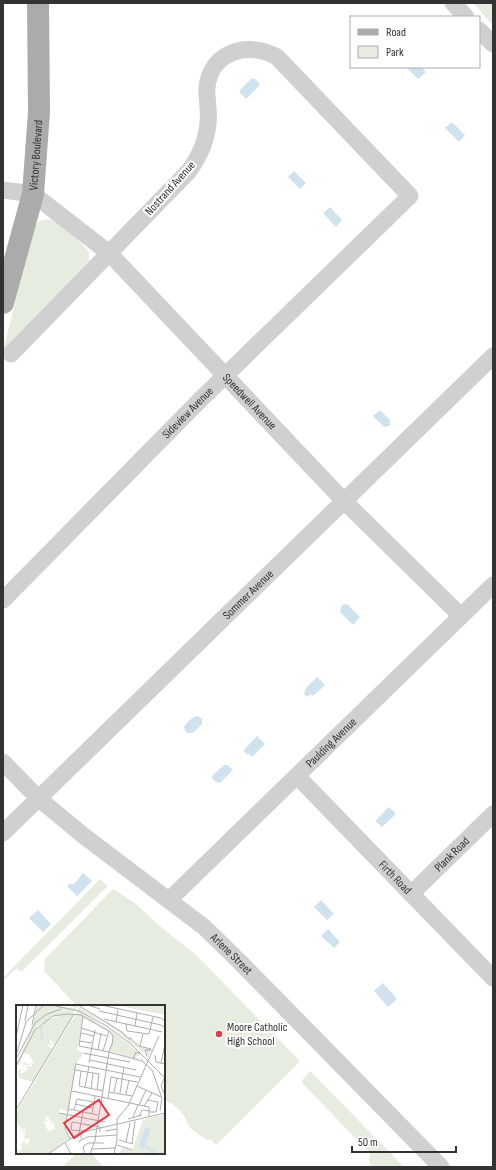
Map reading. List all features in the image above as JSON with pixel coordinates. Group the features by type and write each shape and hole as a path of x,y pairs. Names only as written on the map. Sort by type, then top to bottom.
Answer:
{"main road":[{"name":"Victory Boulevard","path":"3,303 33,194 39,112 38,3"}],"street":[{"path":"453,3 465,16"},
{"path":"480,31 493,44"},
{"name":"Nostrand Avenue","path":"11,354 189,171 199,156 205,139 208,123 207,86 210,74 222,59 236,51 256,49 268,52 280,60 410,196"},
{"path":"3,190 33,194"},
{"name":"Speedwell Avenue","path":"33,194 109,253 344,501 461,616"},
{"name":"Sideview Avenue","path":"3,600 226,375 410,196"},
{"name":"Sommer Avenue","path":"3,833 493,356"},
{"name":"Paulding Avenue","path":"169,900 493,585"},
{"name":"Arlene Street","path":"3,762 38,798 84,836 204,927 441,1167"},
{"name":"Firth Road","path":"296,776 493,978"},
{"name":"Plank Road","path":"411,894 493,814"}],"green space":[{"path":"473,3 493,3 493,25"},
{"path":"48,219 58,221 74,234 88,251 89,264 3,351 34,227 39,221"},
{"path":"100,879 108,886 21,972 17,968 3,981 3,978"},
{"name":"Moore Catholic High School","path":"113,889 135,903 156,923 196,955 300,1061 216,1145 211,1139 207,1140 191,1129 183,1114 173,1104 169,1103 165,1099 165,1005 76,1005 44,971 45,959"},
{"path":"310,1071 404,1167 373,1167 370,1164 370,1153 302,1083 303,1079"},
{"path":"76,1154 92,1154 104,1167 62,1167"}],"water":[{"path":"407,68 422,68 426,72 418,79"},
{"path":"252,78 259,83 259,86 247,98 245,98 240,93 240,90"},
{"path":"452,122 465,135 459,142 445,128"},
{"path":"294,171 306,183 300,189 288,177"},
{"path":"330,207 342,220 336,227 323,213"},
{"path":"380,410 391,421 389,423 391,424 387,427 384,427 373,416"},
{"path":"347,604 360,617 353,625 340,612 342,605"},
{"path":"317,677 325,685 313,696 311,694 307,697 304,694 306,688"},
{"path":"198,716 202,719 202,724 193,733 187,733 184,728 187,722"},
{"path":"257,736 265,744 252,757 243,751"},
{"path":"224,765 228,765 232,769 231,772 220,783 216,782 212,778 213,775"},
{"path":"389,807 396,814 382,827 375,821"},
{"path":"83,873 92,881 77,896 67,886 70,883 73,885"},
{"path":"321,900 334,914 327,920 314,907"},
{"path":"38,910 51,924 43,932 29,918"},
{"path":"328,929 340,942 334,948 321,936"},
{"path":"383,983 397,999 388,1007 374,991"}],"place":[{"name":"Moore Catholic High School","path":"219,1034"}]}
